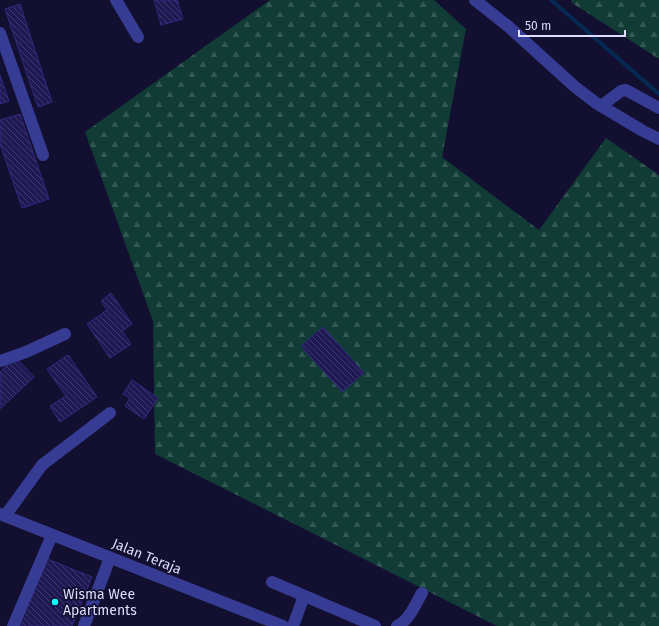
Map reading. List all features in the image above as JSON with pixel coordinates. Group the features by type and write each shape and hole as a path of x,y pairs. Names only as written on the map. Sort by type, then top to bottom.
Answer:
{"street":[{"path":"116,0 138,37"},
{"path":"475,0 510,27 574,86 601,106 643,131 659,138"},
{"path":"0,33 43,155"},
{"path":"601,106 621,91 626,90 659,108"},
{"path":"2,356 26,352 65,334"},
{"path":"3,515 42,465 110,413"},
{"name":"Jalan Teraja","path":"3,515 283,626"},
{"path":"14,626 52,535"},
{"path":"84,626 110,558"},
{"path":"272,582 371,625"},
{"path":"397,626 408,617 422,593"},
{"path":"293,626 304,596"}],"green space":[{"path":"270,0 434,0 466,29 442,157 539,230 606,138 659,175 659,626 497,626 155,454 153,321 85,132"},
{"path":"571,0 659,0 659,59 572,3"}],"building":[{"path":"154,0 177,0 183,19 161,25"},
{"path":"20,4 52,102 38,107 5,9"},
{"path":"0,75 9,101 0,104"},
{"path":"20,114 49,199 22,208 0,144 0,120"},
{"path":"111,293 132,324 122,331 131,344 110,358 87,324 107,310 101,301"},
{"path":"323,327 364,373 342,392 301,346"},
{"path":"68,355 97,397 60,422 50,406 66,396 47,369"},
{"path":"15,357 34,377 0,409 0,372"},
{"path":"132,380 158,398 144,419 125,406 130,398 123,394"},
{"name":"Wisma Wee Apartments","path":"45,558 92,577 72,626 17,626"}],"waterway":[{"path":"551,0 659,94"}],"place":[{"name":"Wisma Wee Apartments","path":"55,602"}]}
